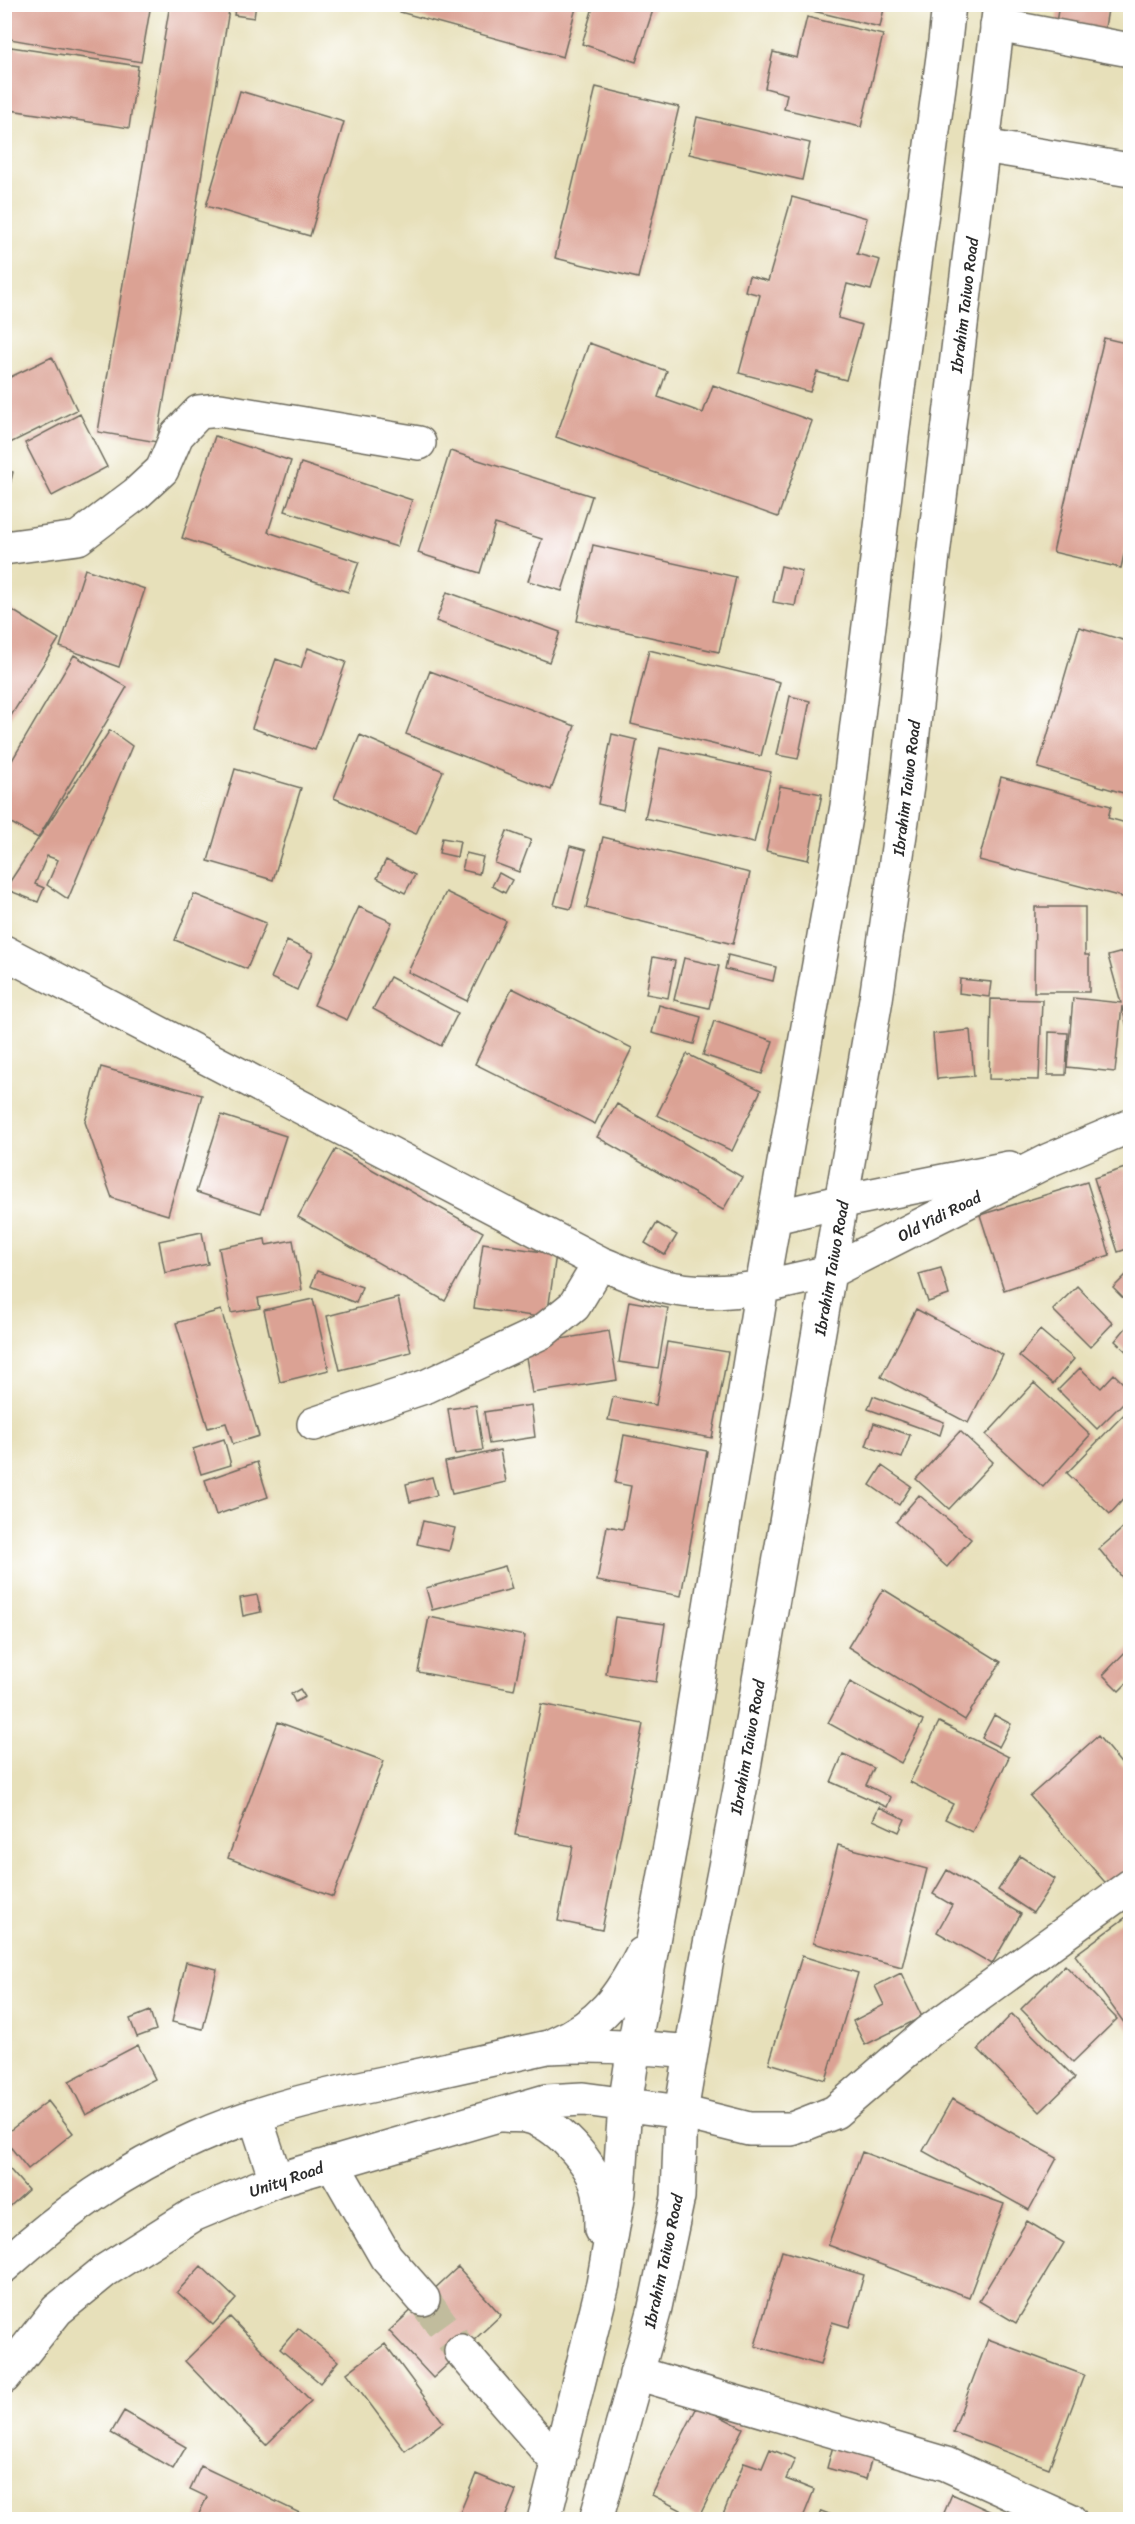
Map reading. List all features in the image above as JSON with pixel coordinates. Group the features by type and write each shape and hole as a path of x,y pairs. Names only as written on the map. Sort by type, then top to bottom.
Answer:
{"main road":[{"path":"544,2520 603,2284 619,2192 625,2105 634,2047 762,1287 847,806 894,416 949,4"},
{"path":"999,15 1131,50"},
{"name":"Ibrahim Taiwo Road","path":"596,2520 654,2312 678,2197 681,2112 744,1767 876,999 907,786 932,560 999,15"},
{"path":"983,146 1131,170"},
{"path":"4,548 78,538 136,494 162,470 177,435 198,412 220,410 418,443"},
{"name":"Old Yidi Road","path":"4,952 600,1263 671,1287 736,1292 830,1272 1049,1160 1131,1126"},
{"name":"Old Yidi Road","path":"775,1217 843,1201 1049,1160"},
{"path":"314,1424 427,1386 542,1332 574,1306 600,1263"},
{"name":"Unity Road","path":"4,2377 57,2310 106,2270 193,2215 276,2180 546,2101 583,2099 681,2112 749,2129 792,2129 835,2112 928,2032 1131,1886"},
{"path":"548,2047 578,2034 603,2014 624,1988 656,1926"},
{"path":"4,2266 48,2227 96,2192 146,2163 197,2138 255,2116 319,2097 548,2047 583,2045 691,2052"},
{"path":"495,2115 528,2116 550,2126 569,2142 586,2164 599,2190 603,2284"},
{"path":"255,2116 276,2180"},
{"path":"332,2163 386,2258 423,2299"},
{"path":"461,2351 559,2464"},
{"path":"636,2373 946,2464 1070,2520"}],"building":[{"path":"8,4 151,4 141,62 4,38"},
{"path":"170,4 230,4 157,442 98,432"},
{"path":"236,4 256,4 254,18 234,15"},
{"path":"402,4 577,4 563,57 400,12"},
{"path":"594,4 655,4 636,62 582,44"},
{"path":"784,4 885,4 880,27"},
{"path":"1059,4 1109,4 1104,33 1056,23"},
{"path":"807,17 883,35 861,127 784,109 787,94 765,88 773,52 797,58"},
{"path":"11,47 138,66 129,128 4,109 4,92"},
{"path":"596,87 679,107 638,278 555,258"},
{"path":"240,91 344,122 310,236 206,206"},
{"path":"697,117 810,143 802,180 689,154"},
{"path":"792,197 867,218 857,254 880,260 871,290 847,284 838,318 862,325 846,380 817,372 810,392 739,373 760,295 745,291 749,276 768,281"},
{"path":"1104,338 1130,344 1130,528 1121,568 1053,552"},
{"path":"589,343 667,371 658,397 703,413 713,385 812,421 778,517 556,437"},
{"path":"52,357 77,410 4,446 4,380"},
{"path":"80,414 107,467 52,496 25,443"},
{"path":"215,436 291,461 268,532 359,562 348,592 182,538"},
{"path":"450,451 592,496 562,591 528,581 542,539 495,524 480,573 418,553"},
{"path":"301,463 412,500 397,547 285,511"},
{"path":"4,470 13,472 5,506 4,506"},
{"path":"593,545 736,577 719,652 577,621"},
{"path":"781,566 802,571 795,606 773,602"},
{"path":"85,569 145,589 119,667 60,647"},
{"path":"447,592 560,632 549,662 436,621"},
{"path":"4,605 59,639 4,727"},
{"path":"1079,627 1130,642 1130,795 1038,768"},
{"path":"308,648 346,662 315,750 252,728 276,659 301,668"},
{"path":"649,650 780,682 761,756 631,724"},
{"path":"74,655 127,687 38,838 4,819 4,774"},
{"path":"430,671 575,726 551,790 406,734"},
{"path":"790,696 810,701 798,759 777,755"},
{"path":"110,730 132,746 68,899 47,885 58,860 47,856 35,884 44,888 38,902 5,889"},
{"path":"612,734 637,740 623,810 598,804"},
{"path":"360,735 443,771 416,834 334,798"},
{"path":"660,748 771,772 754,843 645,818"},
{"path":"235,769 301,788 273,880 208,861"},
{"path":"1001,777 1111,806 1108,818 1130,824 1130,899 979,860"},
{"path":"780,786 822,794 808,860 766,851"},
{"path":"507,831 531,840 519,872 495,863"},
{"path":"603,837 750,873 733,944 586,908"},
{"path":"442,838 460,841 457,857 439,853"},
{"path":"570,846 586,850 571,909 554,905"},
{"path":"466,853 483,857 479,874 462,870"},
{"path":"386,860 415,875 405,893 377,878"},
{"path":"499,873 512,880 505,893 492,886"},
{"path":"446,892 506,921 467,1001 408,972"},
{"path":"194,894 266,923 247,969 175,940"},
{"path":"359,907 392,922 347,1020 314,1005"},
{"path":"1035,907 1085,907 1085,955 1089,955 1089,992 1034,992"},
{"path":"287,941 313,953 297,990 271,978"},
{"path":"1130,950 1130,1026 1127,1027 1122,1006 1115,1072 1067,1067 1073,998 1121,1003 1108,956"},
{"path":"728,955 776,967 773,981 725,969"},
{"path":"653,957 675,961 668,998 646,994"},
{"path":"684,958 719,966 709,1008 674,1000"},
{"path":"390,977 458,1013 441,1046 373,1009"},
{"path":"960,979 991,982 989,997 959,993"},
{"path":"512,988 632,1048 595,1124 475,1064"},
{"path":"991,999 1042,1000 1039,1080 989,1079"},
{"path":"659,1005 701,1017 694,1044 652,1033"},
{"path":"714,1021 773,1041 762,1074 703,1055"},
{"path":"970,1030 974,1076 937,1079 933,1034"},
{"path":"1049,1032 1068,1033 1066,1075 1048,1075"},
{"path":"687,1054 761,1090 732,1151 657,1115"},
{"path":"101,1067 202,1095 168,1215 112,1198 85,1122"},
{"path":"617,1104 742,1177 723,1210 597,1137"},
{"path":"221,1115 286,1136 261,1213 196,1192"},
{"path":"336,1149 483,1232 445,1301 298,1217"},
{"path":"1125,1168 1130,1185 1130,1248 1118,1252 1094,1178"},
{"path":"1087,1182 1110,1255 1004,1290 980,1215"},
{"path":"657,1223 677,1235 665,1255 645,1243"},
{"path":"202,1232 208,1264 165,1273 159,1241"},
{"path":"265,1239 266,1245 293,1240 302,1290 258,1298 260,1308 231,1313 219,1248"},
{"path":"483,1243 556,1254 547,1318 474,1308"},
{"path":"941,1268 949,1295 928,1302 919,1274"},
{"path":"317,1271 362,1287 356,1303 311,1286"},
{"path":"1129,1272 1130,1274 1130,1305 1113,1288"},
{"path":"1077,1286 1113,1323 1090,1347 1053,1310"},
{"path":"398,1298 411,1352 340,1370 327,1316"},
{"path":"313,1299 329,1370 280,1382 264,1310"},
{"path":"629,1301 668,1308 658,1368 619,1362"},
{"path":"916,1309 1003,1355 968,1423 881,1377"},
{"path":"221,1310 259,1436 233,1444 226,1423 208,1428 176,1323"},
{"path":"1130,1323 1130,1355 1115,1341"},
{"path":"1040,1330 1074,1359 1053,1384 1019,1356"},
{"path":"609,1331 617,1380 532,1393 524,1345"},
{"path":"667,1342 728,1352 712,1438 608,1420 613,1397 656,1405"},
{"path":"1080,1368 1101,1388 1114,1374 1130,1390 1130,1396 1097,1429 1058,1390"},
{"path":"1034,1383 1090,1435 1043,1487 986,1435"},
{"path":"873,1396 944,1422 940,1435 868,1409"},
{"path":"476,1405 483,1450 455,1454 448,1409"},
{"path":"531,1405 535,1437 489,1444 484,1412"},
{"path":"1130,1408 1130,1492 1110,1514 1067,1473"},
{"path":"874,1423 910,1435 902,1458 866,1446"},
{"path":"960,1431 993,1462 949,1509 916,1479"},
{"path":"624,1435 707,1451 681,1596 597,1581 607,1526 623,1529 631,1486 615,1483"},
{"path":"224,1439 231,1465 201,1474 193,1449"},
{"path":"500,1450 506,1482 452,1494 445,1462"},
{"path":"257,1462 268,1497 216,1515 205,1480"},
{"path":"882,1466 911,1486 899,1505 870,1485"},
{"path":"432,1477 437,1495 410,1502 406,1484"},
{"path":"919,1495 971,1539 947,1567 896,1522"},
{"path":"423,1521 455,1528 449,1551 417,1544"},
{"path":"1130,1522 1130,1587 1099,1549"},
{"path":"505,1566 512,1589 432,1610 426,1588"},
{"path":"883,1589 1001,1662 965,1720 848,1647"},
{"path":"257,1595 261,1612 243,1616 240,1598"},
{"path":"429,1617 525,1636 514,1690 418,1672"},
{"path":"615,1617 665,1624 656,1682 606,1674"},
{"path":"1130,1647 1130,1680 1119,1691 1103,1675"},
{"path":"850,1682 923,1721 901,1763 828,1723"},
{"path":"300,1689 305,1697 295,1702 291,1694"},
{"path":"541,1704 643,1724 602,1930 558,1921 573,1846 515,1835"},
{"path":"994,1715 1011,1724 999,1747 982,1738"},
{"path":"278,1722 384,1761 333,1897 228,1858"},
{"path":"939,1722 1009,1757 972,1832 945,1819 953,1804 910,1782"},
{"path":"1098,1736 1130,1774 1130,1870 1110,1888 1030,1796"},
{"path":"843,1754 874,1768 866,1785 891,1797 887,1807 831,1782"},
{"path":"879,1807 905,1819 899,1832 873,1820"},
{"path":"838,1845 927,1869 902,1967 813,1943"},
{"path":"1020,1856 1055,1879 1033,1913 998,1890"},
{"path":"947,1870 1021,1914 992,1964 937,1932 952,1905 933,1894"},
{"path":"1129,1915 1130,1917 1130,2031 1075,1955"},
{"path":"802,1956 858,1973 826,2080 769,2063"},
{"path":"186,1962 217,1969 203,2029 172,2022"},
{"path":"1065,1965 1117,2019 1073,2062 1021,2009"},
{"path":"901,1973 922,2017 865,2045 853,2021 884,2005 875,1986"},
{"path":"150,2011 156,2030 137,2037 130,2019"},
{"path":"1012,2014 1075,2078 1040,2112 978,2049"},
{"path":"138,2045 155,2079 86,2115 69,2081"},
{"path":"952,2099 1057,2158 1029,2210 923,2151"},
{"path":"48,2101 73,2133 28,2169 4,2139 4,2135"},
{"path":"862,2152 1004,2204 969,2297 828,2245"},
{"path":"5,2164 28,2190 5,2211"},
{"path":"1027,2221 1064,2243 1016,2323 979,2301"},
{"path":"782,2251 864,2275 849,2327 832,2322 820,2365 755,2346"},
{"path":"201,2266 236,2299 213,2325 177,2292"},
{"path":"458,2267 501,2315 433,2378 389,2331"},
{"path":"230,2317 311,2401 266,2445 185,2361"},
{"path":"298,2328 338,2361 320,2383 280,2349"},
{"path":"988,2339 1084,2375 1049,2468 953,2432"},
{"path":"385,2344 443,2422 405,2451 347,2373"},
{"path":"698,2405 743,2428 698,2519 652,2495"},
{"path":"124,2411 186,2447 173,2469 111,2433"},
{"path":"833,2446 872,2457 866,2479 827,2468"},
{"path":"770,2449 795,2459 786,2479 814,2490 802,2520 721,2520 744,2462 762,2468"},
{"path":"201,2466 304,2515 302,2520 196,2520 207,2497 190,2489"},
{"path":"476,2474 516,2491 504,2520 457,2520"},
{"path":"952,2494 1009,2520 941,2520"},
{"path":"821,2511 842,2519 842,2520 817,2520"}],"tunnel":[{"path":"423,2299 461,2351"}]}
